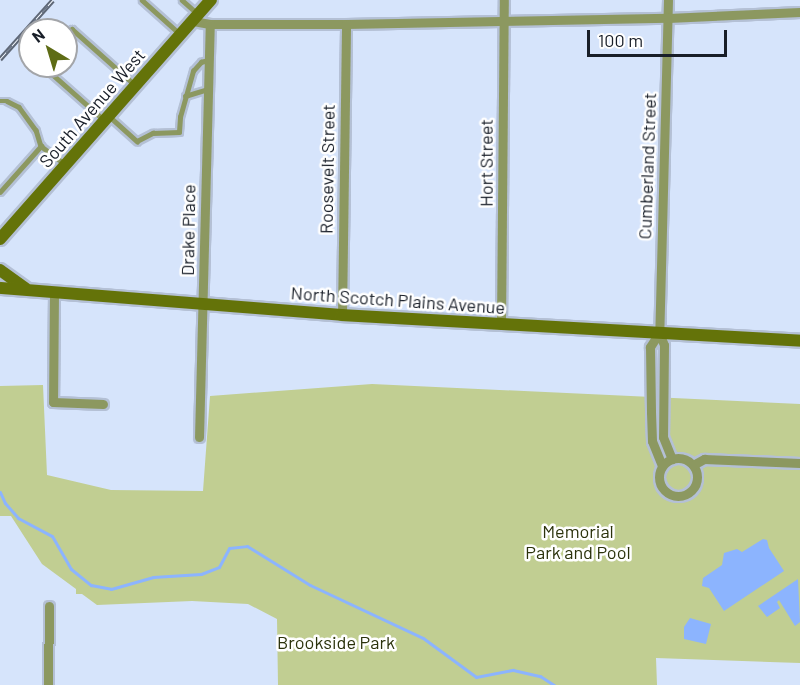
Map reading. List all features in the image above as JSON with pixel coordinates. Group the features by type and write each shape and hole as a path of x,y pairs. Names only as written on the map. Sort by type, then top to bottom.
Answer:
{"street":[{"name":"South Avenue West","path":"0,239 211,0"},
{"name":"Hort Street","path":"501,325 504,0"},
{"name":"Cumberland Street","path":"668,0 659,333 664,345 663,437 672,459"},
{"path":"196,18 210,24 346,24 668,18 800,12"},
{"name":"Drake Place","path":"199,437 210,24"},
{"name":"Roosevelt Street","path":"342,315 346,24"},
{"name":"North Scotch Plains Avenue","path":"0,270 15,283 31,291 342,315 800,341"},
{"path":"0,288 31,291"},
{"path":"54,293 54,402 103,404"},
{"name":"Cumberland Street","path":"659,333 650,346 651,412 652,441 662,466"},
{"path":"672,459 683,459 693,465 697,476 694,488 678,497 662,489 658,477 662,466 672,459"},
{"path":"693,465 704,459 800,463"},
{"path":"48,685 49,606"}],"lane":[{"path":"142,0 181,34"},
{"path":"182,0 196,18"},
{"path":"78,34 136,86"},
{"path":"58,78 137,141 153,133 179,132 185,96 193,71 201,62 208,60"},
{"path":"185,96 208,89"},
{"path":"0,101 7,101 19,107 36,130 41,146 66,165"},
{"path":"0,192 41,146"}],"green space":[{"name":"Memorial Park and Pool","path":"372,384 800,404 800,663 656,658 657,685 278,685 277,619 248,604 192,601 97,605 82,594 76,594 76,589 42,564 11,516 0,516 0,386 43,385 47,475 111,490 203,491 210,396"}],"water":[{"path":"763,539 767,540 769,548 784,571 724,611 709,588 702,586 703,578 722,565 724,553 737,549 742,552"},
{"path":"798,579 800,622 795,626 779,600 777,602 780,608 767,617 758,606"},
{"path":"690,618 711,624 706,644 684,639 684,627"}],"waterway":[{"path":"0,492 5,503 18,518 52,536 71,569 91,585 111,589 153,577 201,574 219,567 229,548 247,546 310,585 423,638 476,677 513,670 540,676 554,685"}],"railway":[{"path":"0,59 53,0"}],"park label":[{"name":"Brookside Park","path":"336,642"}]}
